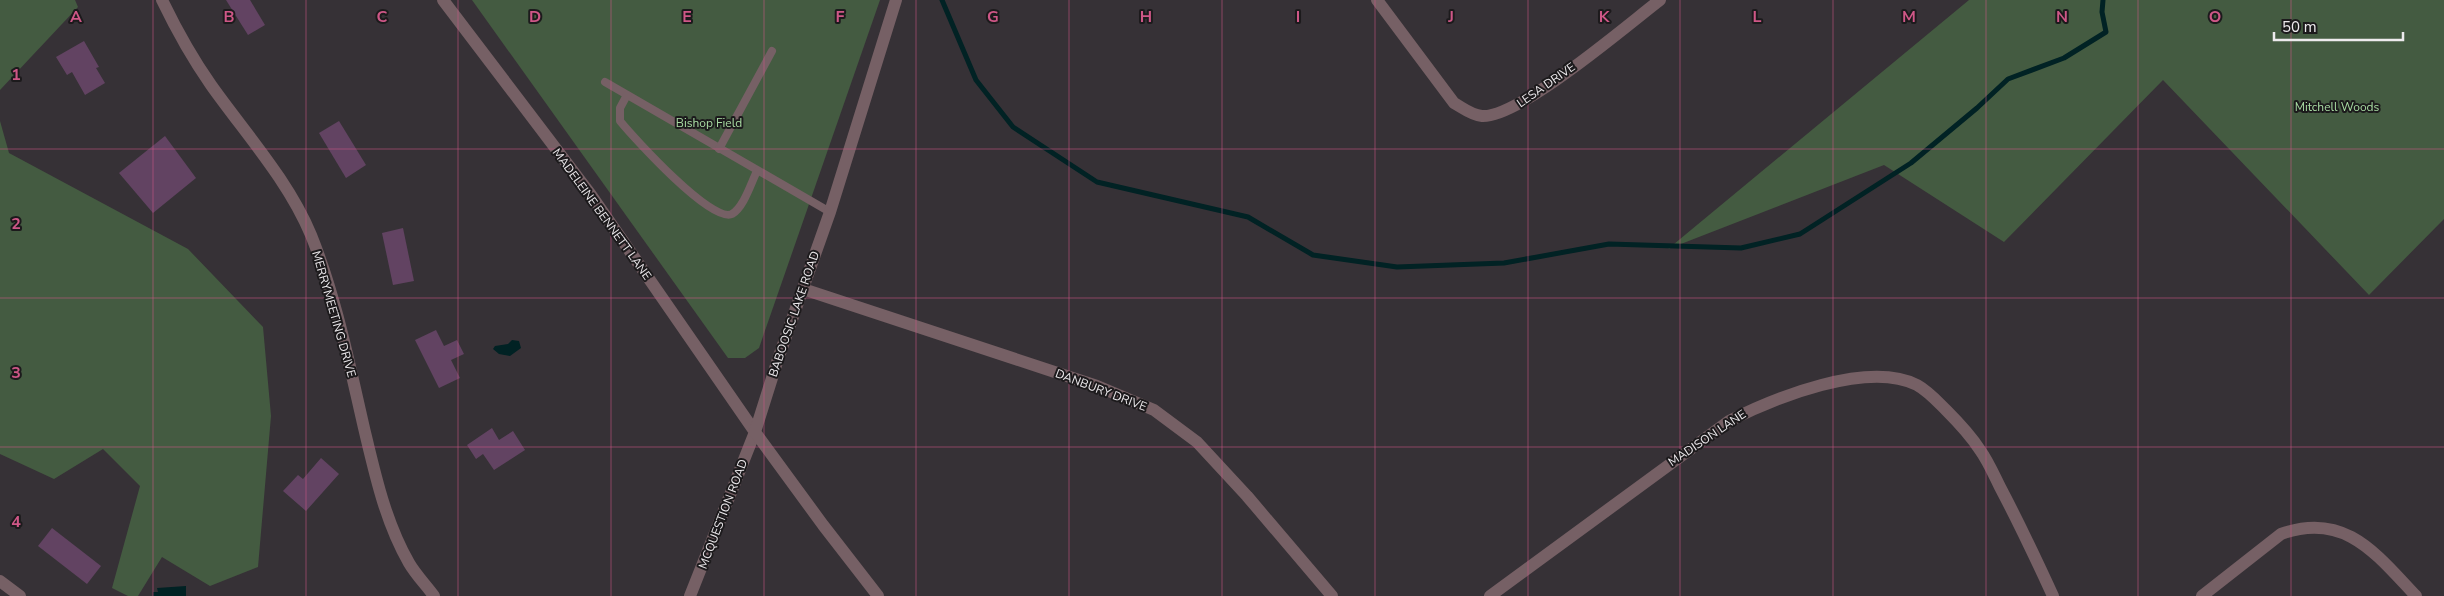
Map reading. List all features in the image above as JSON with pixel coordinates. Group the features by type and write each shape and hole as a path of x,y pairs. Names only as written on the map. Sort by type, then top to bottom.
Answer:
{"street":[{"name":"MERRYMEETING DRIVE","path":"162,0 178,33 209,83 292,198 310,234 324,271 341,329 378,488 389,520 410,565 434,596"},
{"name":"MADELEINE BENNETT LANE","path":"443,0 591,195 755,432"},
{"name":"BABOOSIC LAKE ROAD","path":"755,432 830,212 896,0"},
{"name":"LESA DRIVE","path":"1377,0 1454,103 1467,112 1481,116 1494,115 1524,102 1660,0"},
{"name":"DANBURY DRIVE","path":"803,288 1097,386 1154,410 1197,442 1247,496 1332,596"},
{"name":"MADISON LANE","path":"1490,596 1729,421 1758,406 1785,396 1852,378 1875,378 1898,379 1917,385 1934,397 1980,450 2020,524 2053,596"},
{"name":"MCQUESTION ROAD","path":"690,596 755,432"},
{"path":"755,432 878,596"},
{"path":"2202,596 2281,534 2296,528 2324,527 2338,530 2361,541 2416,596"},
{"path":"0,581 20,596"}],"lane":[{"path":"719,149 772,50"},
{"path":"605,82 830,212"},
{"path":"628,95 620,108 620,122 653,159 712,210 726,215 733,214 741,205 757,171"}],"green space":[{"path":"0,0 75,0 78,7 0,90"},
{"name":"Bishop Field","path":"472,0 880,0 759,348 745,358 728,358"},
{"name":"Mitchell Woods","path":"1969,0 2444,0 2444,219 2369,295 2163,80 2004,242 1884,165 1668,249"},
{"path":"0,121 9,153 188,249 263,327 271,416 258,567 210,586 162,557 138,596 128,596 112,588 140,486 103,449 54,479 0,454"}],"water":[{"path":"512,340 519,341 521,348 510,356 499,354 493,349 495,346 508,344"},
{"path":"186,586 186,596 153,596 153,592 158,592 157,588"}],"building":[{"path":"226,0 250,0 265,25 248,35"},
{"path":"84,41 99,67 96,68 105,83 85,95 72,72 67,75 56,57"},
{"path":"339,121 366,165 346,178 319,133"},
{"path":"165,136 196,178 153,213 119,173"},
{"path":"403,228 414,281 393,285 382,233"},
{"path":"436,330 444,346 457,340 464,354 451,360 460,378 439,388 415,340"},
{"path":"492,428 499,440 513,431 525,450 494,470 483,454 476,459 467,445"},
{"path":"321,458 339,474 306,511 283,491 298,475 303,479"},
{"path":"52,528 101,566 87,584 38,546"}],"waterway":[{"path":"942,0 976,80 1013,127 1097,182 1248,217 1313,255 1397,267 1504,263 1609,244 1741,248 1800,234 1911,163 1977,108 2008,79 2064,58 2106,32 2102,12 2103,0"}]}
